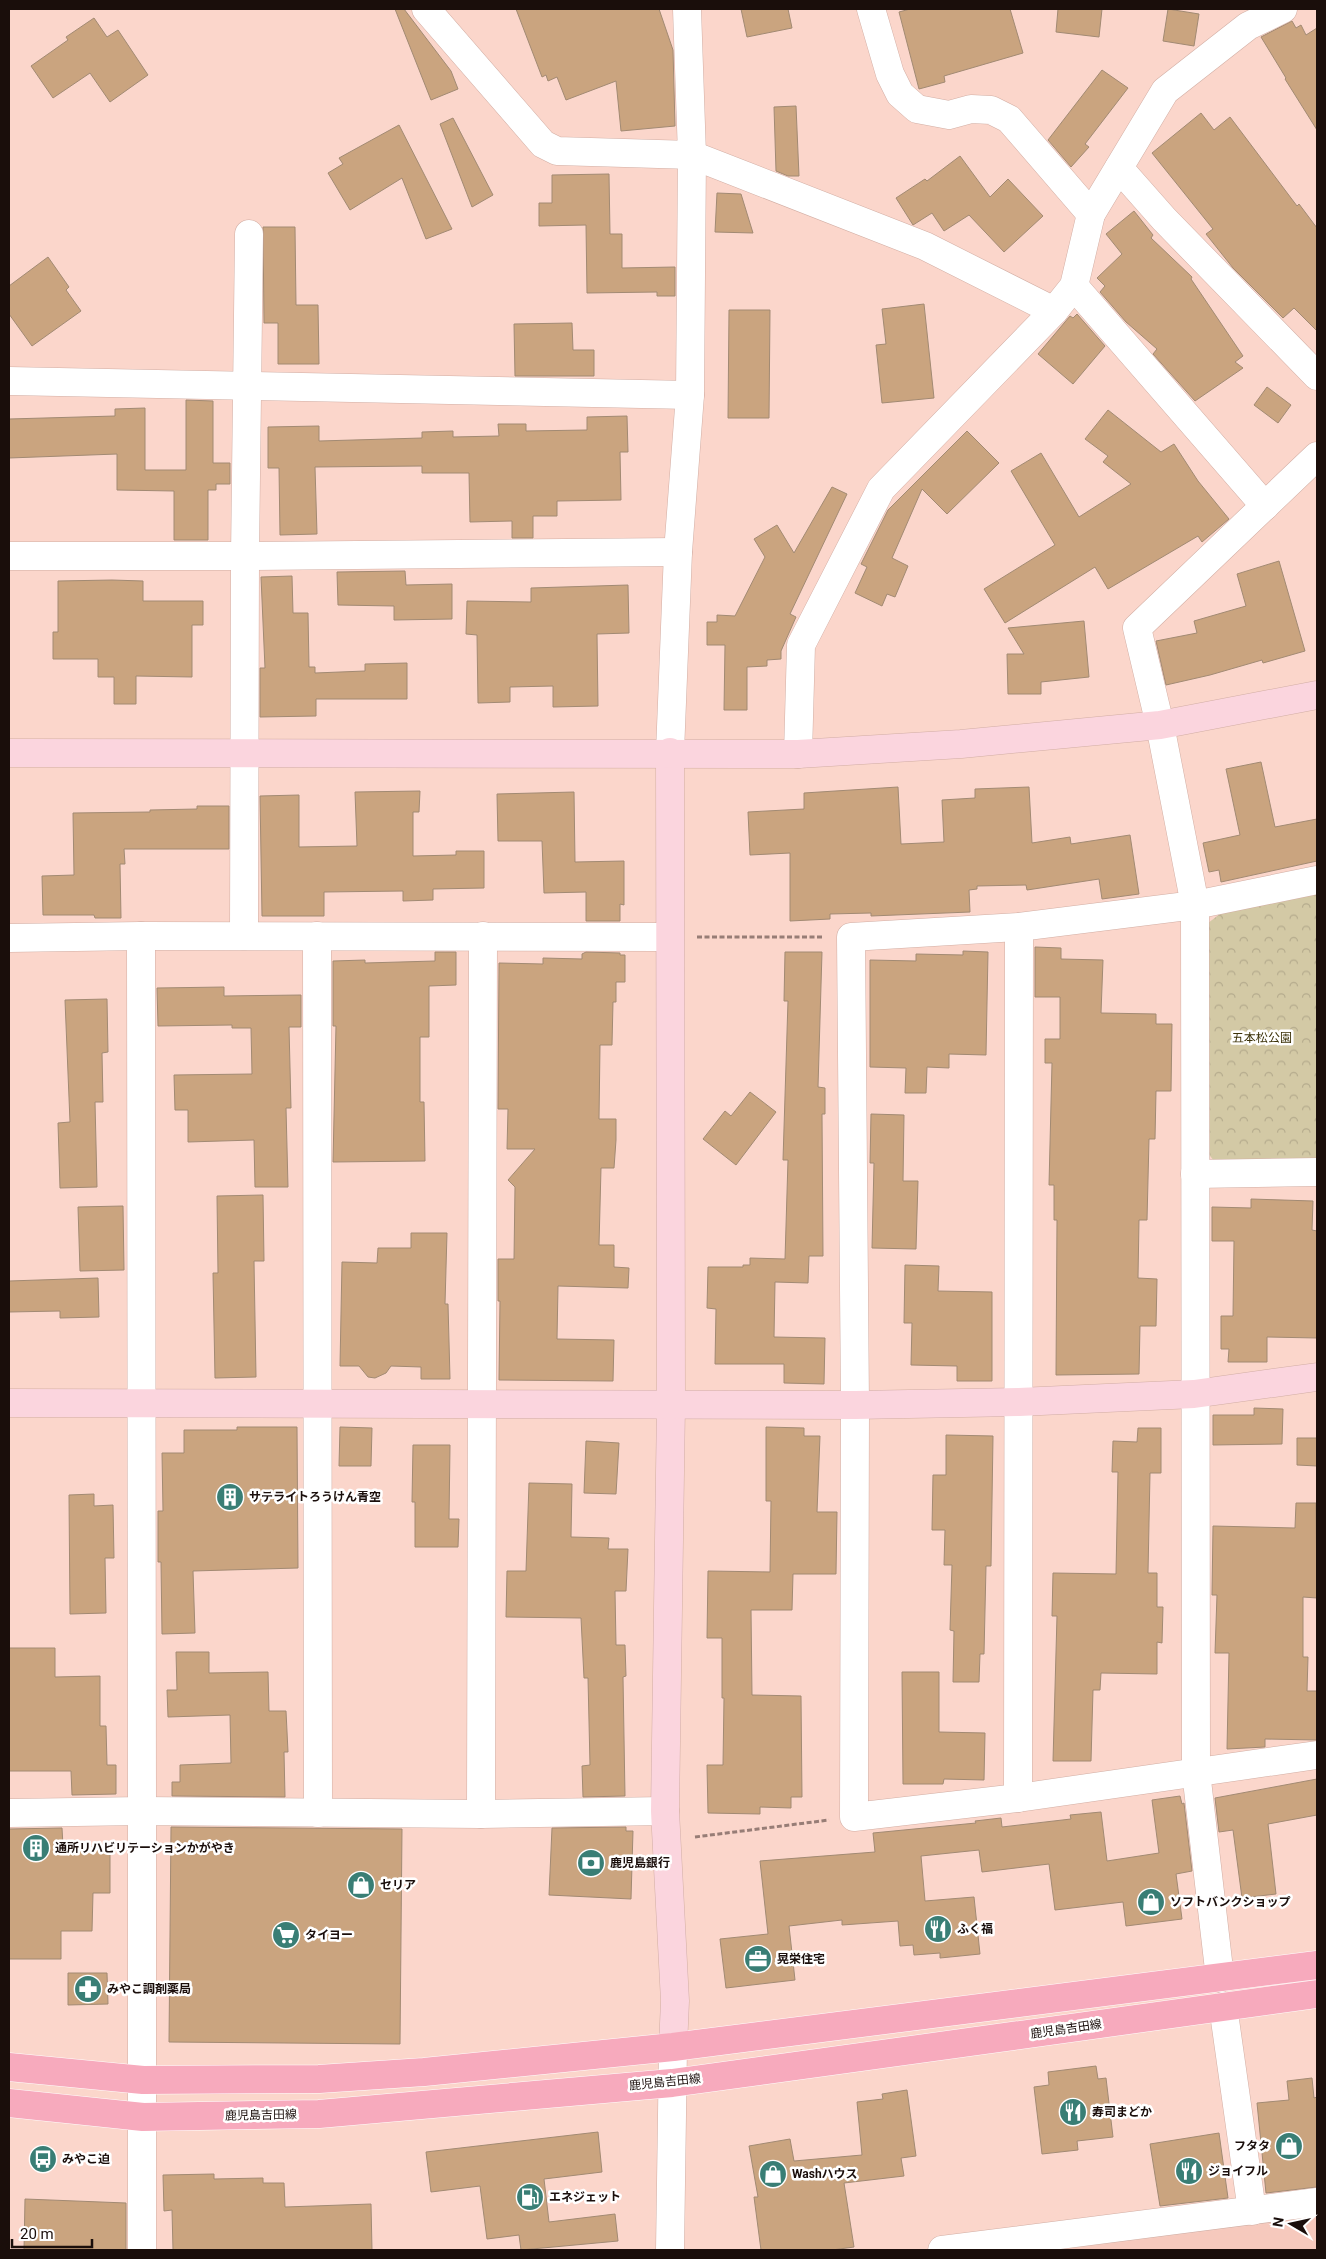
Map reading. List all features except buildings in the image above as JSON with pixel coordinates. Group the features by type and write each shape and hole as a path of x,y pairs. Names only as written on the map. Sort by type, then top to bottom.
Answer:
{"main road":[{"path":"9,2067 143,2080 318,2079 434,2071 673,2047 1317,1965"},
{"name":"鹿児島吉田線","path":"9,2103 142,2117 319,2114 672,2082 1317,1994"}],"street":[{"path":"426,9 543,144 552,149 692,155 925,246 1054,311"},
{"path":"670,2250 675,2002 666,1811 671,1405 670,752 678,552 690,395 692,155 688,9"},
{"path":"871,9 890,74 900,94 917,109 949,115 971,109 991,110 1009,119 1091,214"},
{"path":"798,754 802,645 881,489 1054,311 1074,286 1091,214 1165,91 1248,26 1283,9"},
{"path":"1119,168 1164,219 1317,376"},
{"path":"244,936 246,752 245,556 249,234"},
{"path":"1074,286 1265,506"},
{"path":"9,382 690,395"},
{"path":"1220,1978 1196,1772 1194,1394 1195,904 1160,725 1137,628 1317,456"},
{"path":"9,556 678,552"},
{"path":"9,753 670,752 798,754 961,744 1160,725 1317,695"},
{"path":"1317,880 1195,904 1018,927 851,938 855,1405 854,1817 1018,1798 1317,1755"},
{"path":"1018,927 1018,1798"},
{"path":"9,938 141,936 669,937"},
{"path":"141,936 142,2250"},
{"path":"316,936 318,1814"},
{"path":"482,1814 483,936"},
{"path":"1195,1174 1317,1172"},
{"path":"9,1404 855,1405 1019,1402 1194,1394 1317,1377"},
{"path":"9,1813 142,1811 482,1814 666,1811"},
{"path":"1224,2006 1252,2211"},
{"path":"942,2250 1317,2202"}],"path":[{"path":"669,937 851,938"},
{"path":"695,1837 854,1817"}],"shaded area":[{"path":"1317,2217 1317,2250 1058,2250"}],"green space":[{"name":"五本松公園","path":"1317,893 1317,1160 1214,1161 1207,1152 1208,923 1220,914"}],"place":[{"name":"サテライトろうけん青空","path":"230,1497"},
{"name":"通所リハビリテーションかがやき","path":"36,1848"},
{"name":"鹿児島銀行","path":"591,1863"},
{"name":"セリア","path":"361,1885"},
{"name":"ソフトバンクショップ","path":"1151,1902"},
{"name":"ふく福","path":"938,1929"},
{"name":"タイヨー","path":"286,1935"},
{"name":"晃栄住宅","path":"758,1959"},
{"name":"みやこ調剤薬局","path":"88,1989"},
{"name":"寿司まどか","path":"1073,2112"},
{"name":"フタタ","path":"1289,2146"},
{"name":"みやこ迫","path":"43,2159"},
{"name":"ジョイフル","path":"1189,2171"},
{"name":"Washハウス","path":"773,2174"},
{"name":"エネジェット","path":"530,2197"}]}
